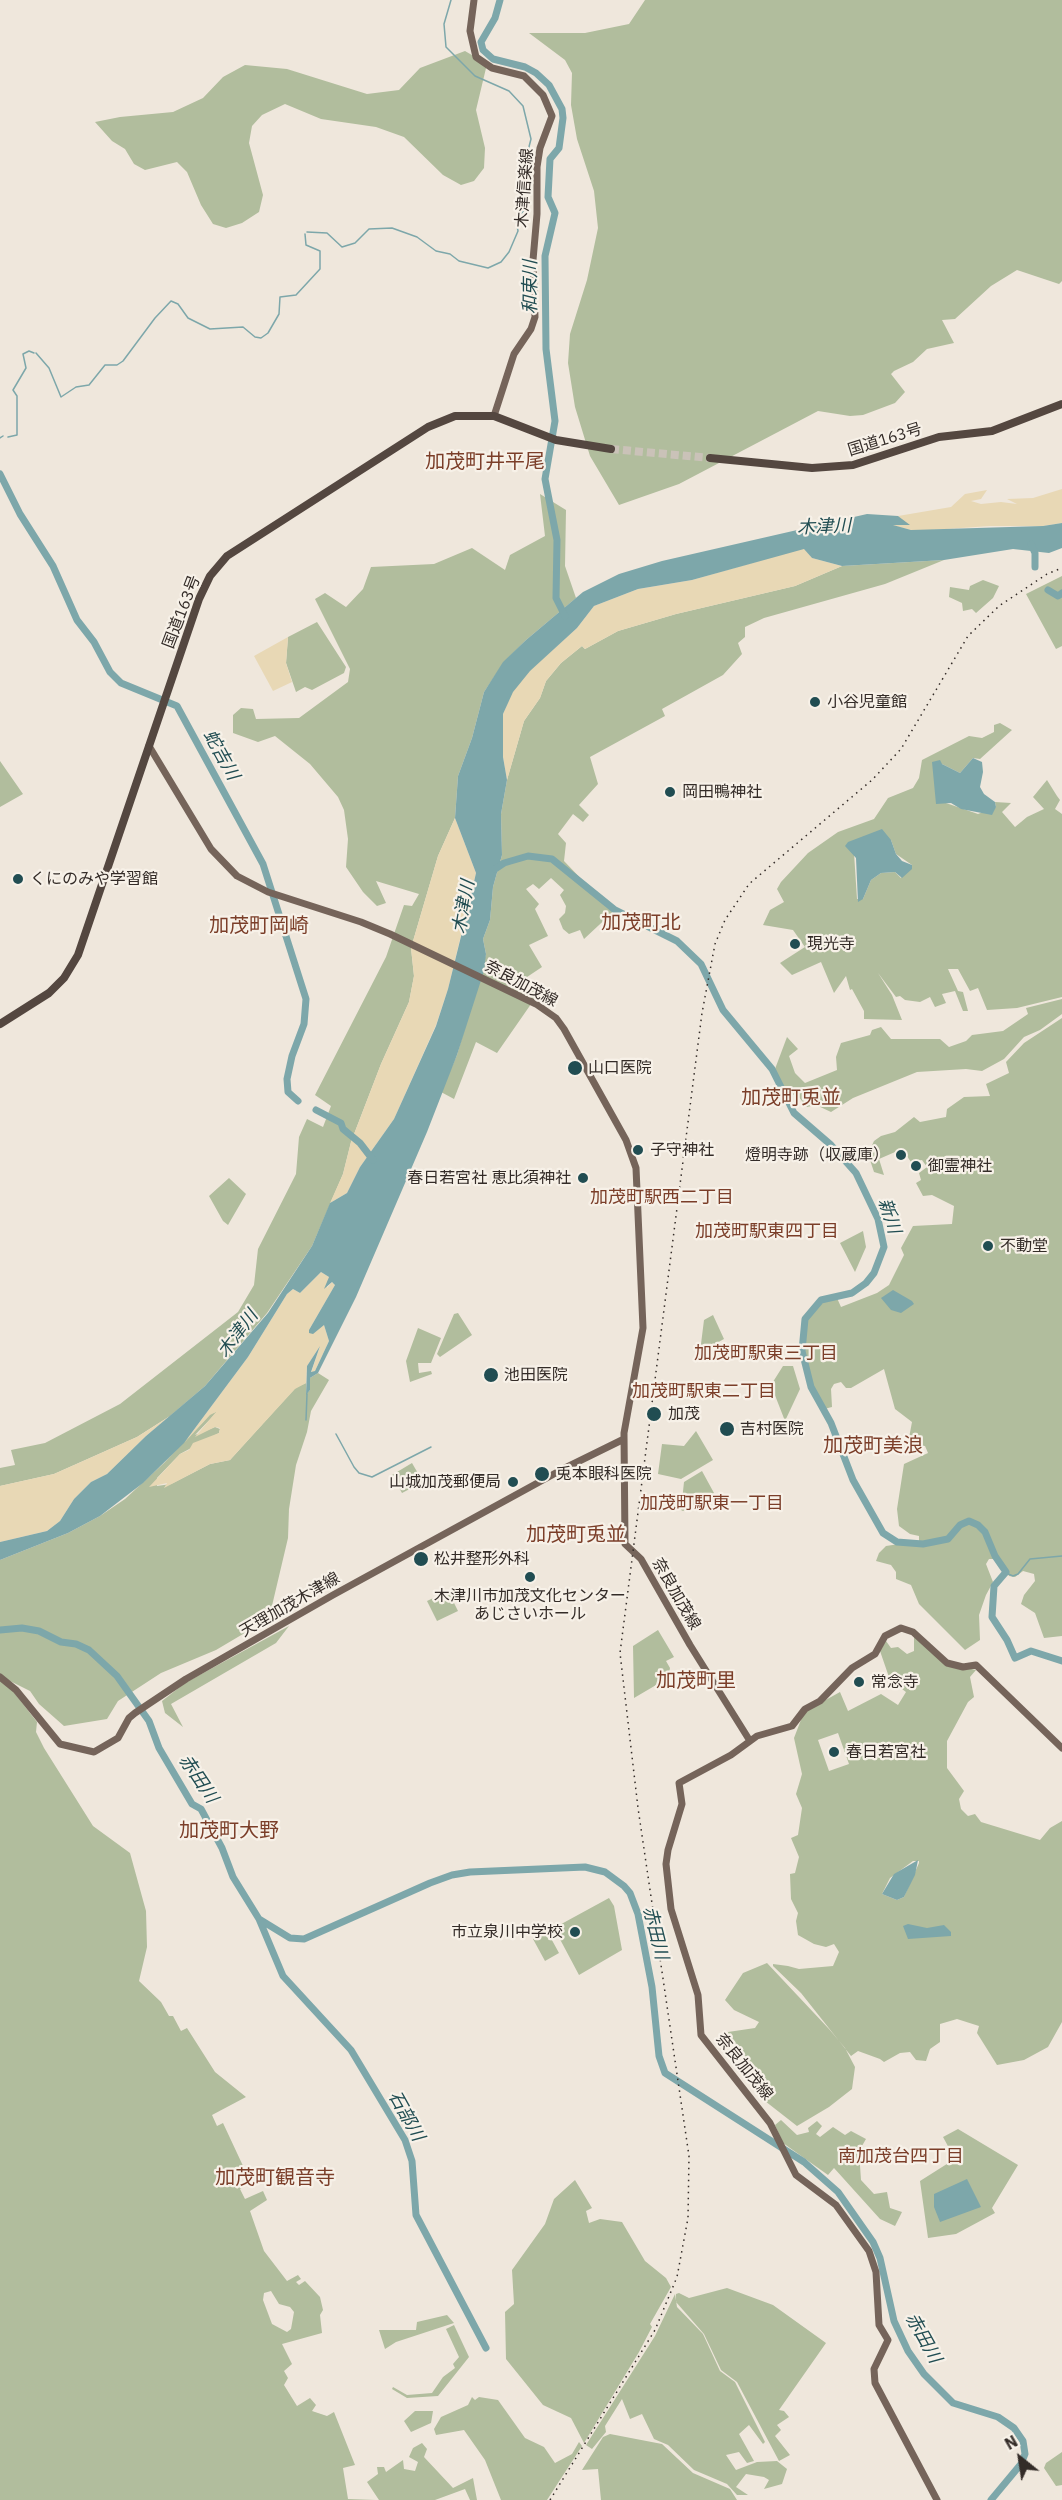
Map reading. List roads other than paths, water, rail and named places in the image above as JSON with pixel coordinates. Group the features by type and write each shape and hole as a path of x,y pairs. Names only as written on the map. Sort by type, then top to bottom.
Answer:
{"highway":[{"name":"国道163号","path":"710,458 814,468 853,465 939,437 992,431 1062,404"},
{"name":"国道163号","path":"0,1024 49,993 73,965 204,586 227,556 428,427 446,419 468,414 494,416 540,435 572,444 611,449"}],"main road":[{"name":"木津信楽線","path":"474,0 470,31 476,57 492,68 524,76 543,95 552,116 540,148 537,167 537,214 533,260 535,317 531,329 514,354 494,416"},
{"name":"奈良加茂線","path":"149,746 211,849 237,876 272,893 361,922 533,1002 549,1012 564,1029 626,1140 636,1168 643,1328 624,1439 626,1547 641,1559 690,1645 750,1741 738,1751 680,1783 682,1804 670,1840 666,1864 671,1909 698,1995 701,2035 710,2049 757,2104 800,2180 841,2210 872,2257 878,2288 879,2325 888,2340 875,2365 875,2383 937,2500"},
{"name":"天理加茂木津線","path":"0,1677 16,1690 56,1741 70,1747 94,1752 122,1734 126,1722 135,1713 186,1679 333,1595 563,1469 624,1439"},
{"path":"750,1741 765,1733 792,1726 805,1709 820,1701 852,1668 875,1654 885,1636 906,1628 947,1663 958,1667 976,1665 1062,1748"}],"water":[{"name":"木津川","path":"867,514 898,516 910,525 893,525 911,530 1043,526 1062,523 1062,548 1049,553 1013,549 944,560 842,566 812,558 804,549 692,580 638,589 594,606 577,628 530,671 513,692 503,714 503,757 507,780 501,814 502,855 493,887 490,920 483,939 486,954 484,971 457,1055 427,1132 356,1297 318,1373 310,1378 310,1390 306,1395 307,1366 320,1346 311,1372 315,1371 329,1341 324,1325 313,1334 309,1333 309,1330 335,1285 332,1282 324,1289 329,1277 321,1272 300,1293 293,1289 287,1294 248,1357 184,1443 143,1483 100,1516 68,1533 0,1560 0,1542 47,1531 60,1521 74,1499 91,1482 107,1474 146,1436 205,1386 268,1313 312,1246 330,1203 347,1193 360,1167 394,1119 436,1026 448,989 469,904 476,873 455,818 458,776 472,738 484,692 503,662 583,592 619,574 662,561"},
{"path":"973,758 982,762 980,787 984,794 995,802 996,807 992,815 961,809 951,803 936,804 932,762 940,760 942,764 960,773"},
{"path":"882,829 891,840 896,854 902,861 912,865 912,869 902,878 895,872 881,873 871,880 863,899 858,902 856,858 845,846 848,842"},
{"path":"893,1290 914,1304 901,1313 891,1310 881,1298"},
{"path":"918,1860 915,1875 904,1897 897,1900 882,1894 894,1874"},
{"path":"908,1924 927,1928 944,1925 951,1932 951,1936 908,1939 903,1926"},
{"path":"967,2179 981,2207 940,2222 934,2207 934,2194"}],"waterway":[{"path":"451,0 444,24 446,47 475,76 509,91 523,106 531,139 521,178"},
{"name":"和束川","path":"500,0 495,18 481,42 483,50 493,59 525,67 536,73 549,85 562,109 563,118 559,148 550,159 548,197 555,213 545,256 546,349 555,421 545,479 557,540 556,598 565,616"},
{"path":"522,182 523,195"},
{"path":"307,232 327,233 342,247 355,243 369,229 392,228 417,237 436,251 450,254 459,261 488,268 501,262 509,252 518,231 516,220 524,210 525,199"},
{"path":"36,353 49,368 61,397 76,387 89,385 105,365 117,365 123,361 155,318 171,301 178,304 188,318 210,329 243,327 255,337 261,338 268,333 279,314 280,297 296,295 320,269 320,251 306,245 305,234"},
{"path":"8,437 17,435 17,396 13,390 26,368 23,354 29,351 34,353"},
{"name":"蛇吉川","path":"0,474 20,514 53,566 77,620 94,642 110,672 121,683 177,706 263,864 306,999 304,1024 292,1056 287,1079 288,1092 298,1101"},
{"path":"1031,544 1035,553 1035,567"},
{"path":"1048,590 1058,596 1062,593"},
{"name":"新川","path":"495,869 504,863 528,856 552,859 615,910 677,941 701,964 723,1010 772,1069 794,1113 831,1145 856,1173 878,1219 884,1247 874,1273 866,1283 852,1293 821,1300 805,1319 802,1351 811,1387 831,1423 853,1480 883,1533 897,1542 923,1544 948,1539 960,1525 969,1521 978,1525 985,1532 995,1556 1006,1572 994,1586 992,1617 1007,1640 1015,1658 1031,1651 1062,1661"},
{"name":"蛇吉川","path":"316,1110 341,1123 343,1129 360,1143 373,1160"},
{"path":"306,1420 307,1394"},
{"path":"336,1434 359,1473 372,1477 431,1447"},
{"path":"1006,1573 1013,1576 1018,1574 1030,1559 1062,1556"},
{"name":"赤田川","path":"0,1630 22,1628 39,1631 61,1642 76,1644 89,1650 117,1676 149,1721 159,1748 192,1804 201,1809 222,1848 233,1877 259,1919 290,1938 304,1939 430,1883 452,1875 470,1872 585,1867 605,1872 624,1886 630,1893 638,1914 652,1987 659,2056 665,2073 804,2162 838,2192 873,2242 880,2258 894,2321 908,2351 924,2374 953,2403 998,2417 1014,2428 1023,2441 1025,2454 1021,2464 991,2500"},
{"name":"石部川","path":"259,1919 283,1976 351,2050 405,2140 412,2161 416,2215 486,2348"}],"tunnel":[{"path":"611,449 710,458"}],"railway":[{"path":"550,2500 655,2330 677,2277 688,2218 689,2156 638,1808 620,1653 702,1013 715,944 725,920 749,884 872,780 901,749 968,636 999,606 1047,574 1062,568"}],"place":[{"name":"小谷児童館","path":"815,702"},
{"name":"岡田鴨神社","path":"670,792"},
{"name":"くにのみや学習館","path":"18,879"},
{"name":"現光寺","path":"795,944"},
{"name":"山口医院","path":"575,1068"},
{"name":"子守神社","path":"638,1150"},
{"name":"燈明寺跡（収蔵庫）","path":"901,1155"},
{"name":"御霊神社","path":"916,1166"},
{"name":"春日若宮社 恵比須神社","path":"583,1178"},
{"name":"不動堂","path":"988,1246"},
{"name":"池田医院","path":"491,1375"},
{"name":"加茂","path":"654,1414"},
{"name":"吉村医院","path":"727,1429"},
{"name":"兎本眼科医院","path":"542,1474"},
{"name":"山城加茂郵便局","path":"513,1482"},
{"name":"松井整形外科","path":"421,1559"},
{"name":"木津川市加茂文化センター あじさいホール","path":"530,1577"},
{"name":"常念寺","path":"859,1682"},
{"name":"春日若宮社","path":"834,1752"},
{"name":"市立泉川中学校","path":"575,1932"}],"district":[{"name":"加茂町井平尾","path":"485,462"},
{"name":"加茂町北","path":"641,923"},
{"name":"加茂町岡崎","path":"259,926"},
{"name":"加茂町兎並","path":"791,1098"},
{"name":"加茂町駅西二丁目","path":"662,1198"},
{"name":"加茂町駅東四丁目","path":"767,1232"},
{"name":"加茂町駅東三丁目","path":"766,1354"},
{"name":"加茂町駅東二丁目","path":"704,1392"},
{"name":"加茂町美浪","path":"873,1446"},
{"name":"加茂町駅東一丁目","path":"712,1504"},
{"name":"加茂町兎並","path":"576,1535"},
{"name":"加茂町里","path":"696,1681"},
{"name":"加茂町大野","path":"229,1831"},
{"name":"南加茂台四丁目","path":"901,2157"},
{"name":"加茂町観音寺","path":"275,2178"}]}
